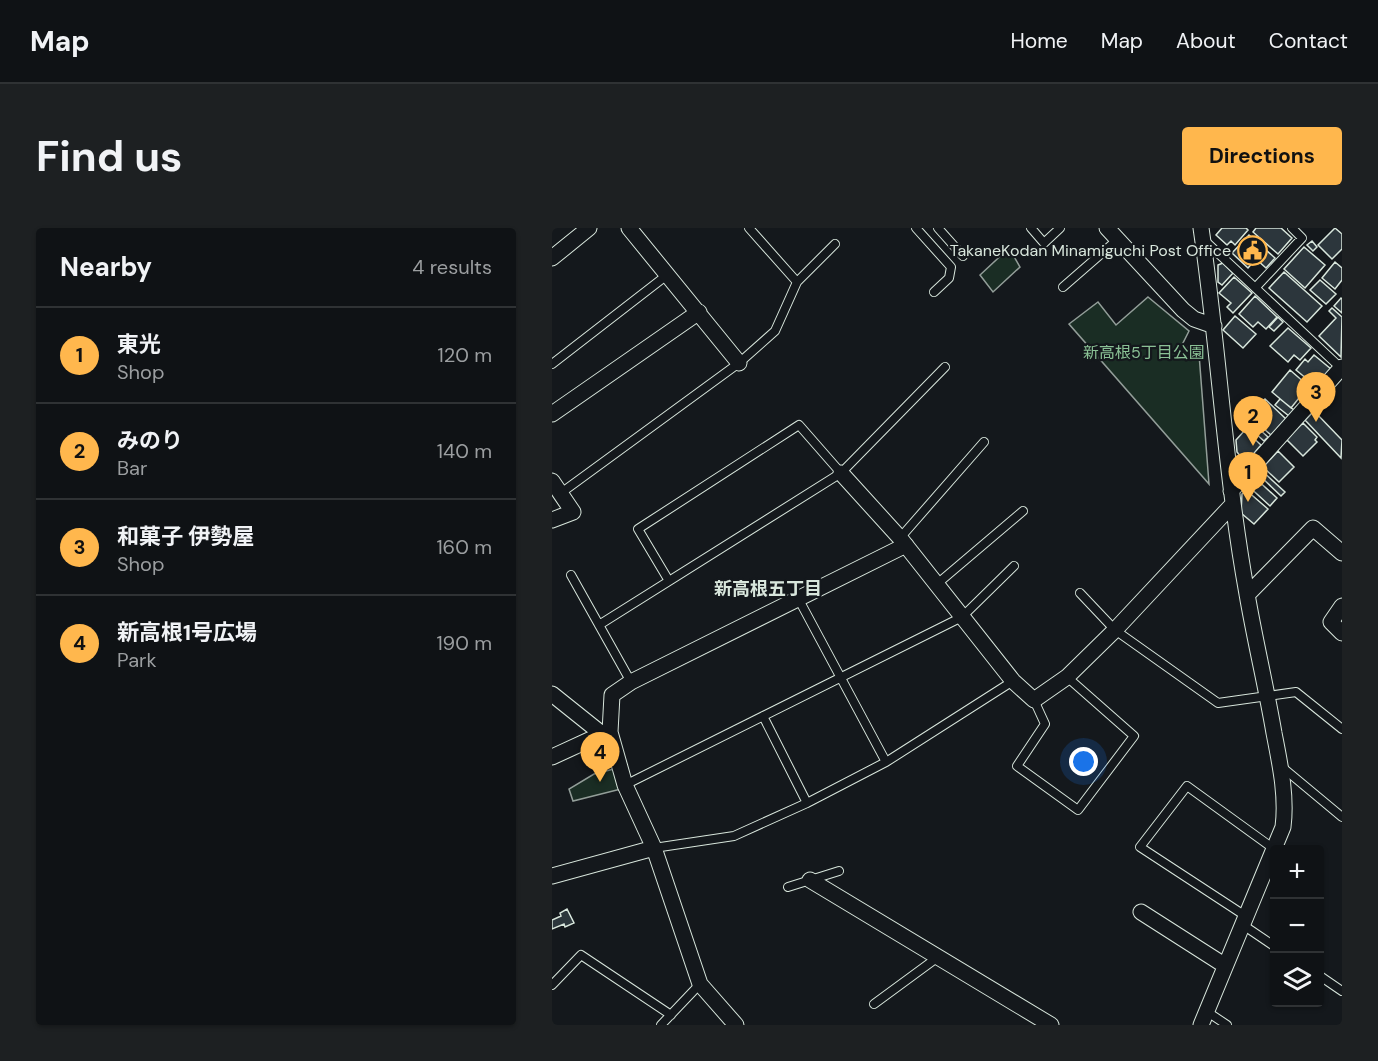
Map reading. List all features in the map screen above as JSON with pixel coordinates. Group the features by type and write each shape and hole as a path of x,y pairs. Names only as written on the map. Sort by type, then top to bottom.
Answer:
{"street":[{"path":"552,258 589,228"},
{"path":"629,228 739,363"},
{"path":"1107,228 1183,310 1194,319 1214,326"},
{"path":"1202,234 1232,498 1247,595 1281,766 1286,809 1283,827 1276,845"},
{"path":"552,414 699,312"},
{"path":"841,473 903,542 1013,681 1034,700 1068,677 1115,630 1232,498 1342,368"},
{"path":"552,520 573,512 556,487"},
{"path":"1247,595 1314,528 1342,553"},
{"path":"736,1025 700,984 654,848 625,785 606,733 612,695 631,682 903,542"},
{"path":"1342,606 1331,622 1342,633"},
{"path":"552,694 606,733"},
{"path":"552,757 606,733"},
{"path":"552,876 654,848"},
{"path":"1203,1018 1270,859"},
{"path":"810,880 1051,1025"},
{"path":"1141,912 1224,965"}],"lane":[{"path":"749,228 797,282"},
{"path":"916,228 951,267 950,278 934,292"},
{"path":"938,228 963,256"},
{"path":"1031,228 1044,243 1060,228"},
{"path":"1256,287 1302,238 1292,228"},
{"path":"1202,234 1342,368"},
{"path":"1063,287 1117,240"},
{"path":"556,487 739,363 775,331 797,282 835,244"},
{"path":"552,364 668,275"},
{"path":"599,625 841,473 945,367"},
{"path":"669,581 638,529 799,425 841,473"},
{"path":"903,542 984,442"},
{"path":"937,584 1023,512"},
{"path":"625,785 962,616 1014,566"},
{"path":"571,575 631,682"},
{"path":"1080,593 1115,630 1218,703 1296,692 1342,729"},
{"path":"798,598 886,762"},
{"path":"1034,700 1045,724 1017,766 1078,810 1134,736 1068,677"},
{"path":"654,848 734,836 807,803 886,762 1013,681"},
{"path":"763,716 807,803"},
{"path":"1281,766 1342,817"},
{"path":"1270,846 1187,786 1140,847 1245,921 1270,942"},
{"path":"788,887 839,871"},
{"path":"552,985 581,955 671,1015"},
{"path":"874,1004 939,956"},
{"path":"1324,979 1342,991"},
{"path":"661,1025 700,984"},
{"path":"1203,1018 1227,1025"}],"green space":[{"path":"1009,248 1020,267 993,292 980,275"},
{"name":"新高根5丁目公園","path":"1148,297 1189,331 1182,345 1199,354 1209,484 1069,324 1098,302 1116,325"},
{"path":"614,769 621,789 573,801 569,789 594,774"}],"building":[{"path":"1222,228 1246,228 1248,230 1235,245 1231,241 1227,245 1216,235"},
{"path":"1256,228 1281,228 1292,238 1278,254 1253,232"},
{"path":"1335,228 1342,234 1342,249 1332,259 1318,245"},
{"path":"1249,235 1275,258 1266,268 1256,259 1248,268 1232,253"},
{"path":"1312,241 1317,247 1313,251 1307,245"},
{"path":"1304,247 1325,265 1305,288 1284,269"},
{"path":"1335,262 1342,268 1342,280 1335,289 1322,278"},
{"path":"1223,263 1233,273 1222,285 1218,282 1218,265"},
{"path":"1284,272 1322,306 1307,322 1269,288"},
{"path":"1234,277 1252,293 1233,313 1227,307 1231,303 1219,293"},
{"path":"1320,280 1336,294 1326,304 1310,290"},
{"path":"1255,296 1277,317 1266,329 1258,322 1253,327 1239,314"},
{"path":"1342,299 1342,313 1334,306"},
{"path":"1332,308 1342,317 1341,357 1319,336 1336,318 1329,311"},
{"path":"1235,316 1256,334 1243,348 1223,330"},
{"path":"1278,317 1283,322 1274,331 1269,327"},
{"path":"1288,328 1311,348 1300,360 1294,355 1288,362 1270,346"},
{"path":"1314,355 1331,369 1318,384 1296,370 1305,359 1308,362"},
{"path":"1290,370 1305,383 1300,390 1303,393 1291,408 1272,392"},
{"path":"1265,399 1286,419 1271,435 1256,422 1259,419 1252,412"},
{"path":"1280,399 1294,410 1289,416 1275,405"},
{"path":"1314,411 1342,440 1341,458 1305,420"},
{"path":"1303,423 1317,437 1315,440 1317,442 1303,456 1286,439"},
{"path":"1258,428 1268,437 1264,441 1254,432"},
{"path":"1245,430 1261,445 1246,463 1237,452 1236,440"},
{"path":"1278,451 1294,467 1279,482 1263,467"},
{"path":"1260,469 1285,492 1281,496 1257,473"},
{"path":"1253,476 1277,498 1270,506 1245,483"},
{"path":"1246,490 1268,509 1254,524 1241,513 1242,494"},
{"path":"567,909 574,923 552,929 552,920 561,916 560,913"}],"place":[{"name":"TakaneKodan Minamiguchi Post Office","path":"1252,250"},
{"name":"和菓子 伊勢屋","path":"1316,422"},
{"name":"みのり","path":"1253,446"},
{"name":"東光","path":"1248,502"},
{"name":"新高根1号広場","path":"600,782"}],"district":[{"name":"新高根五丁目","path":"768,589"}]}
